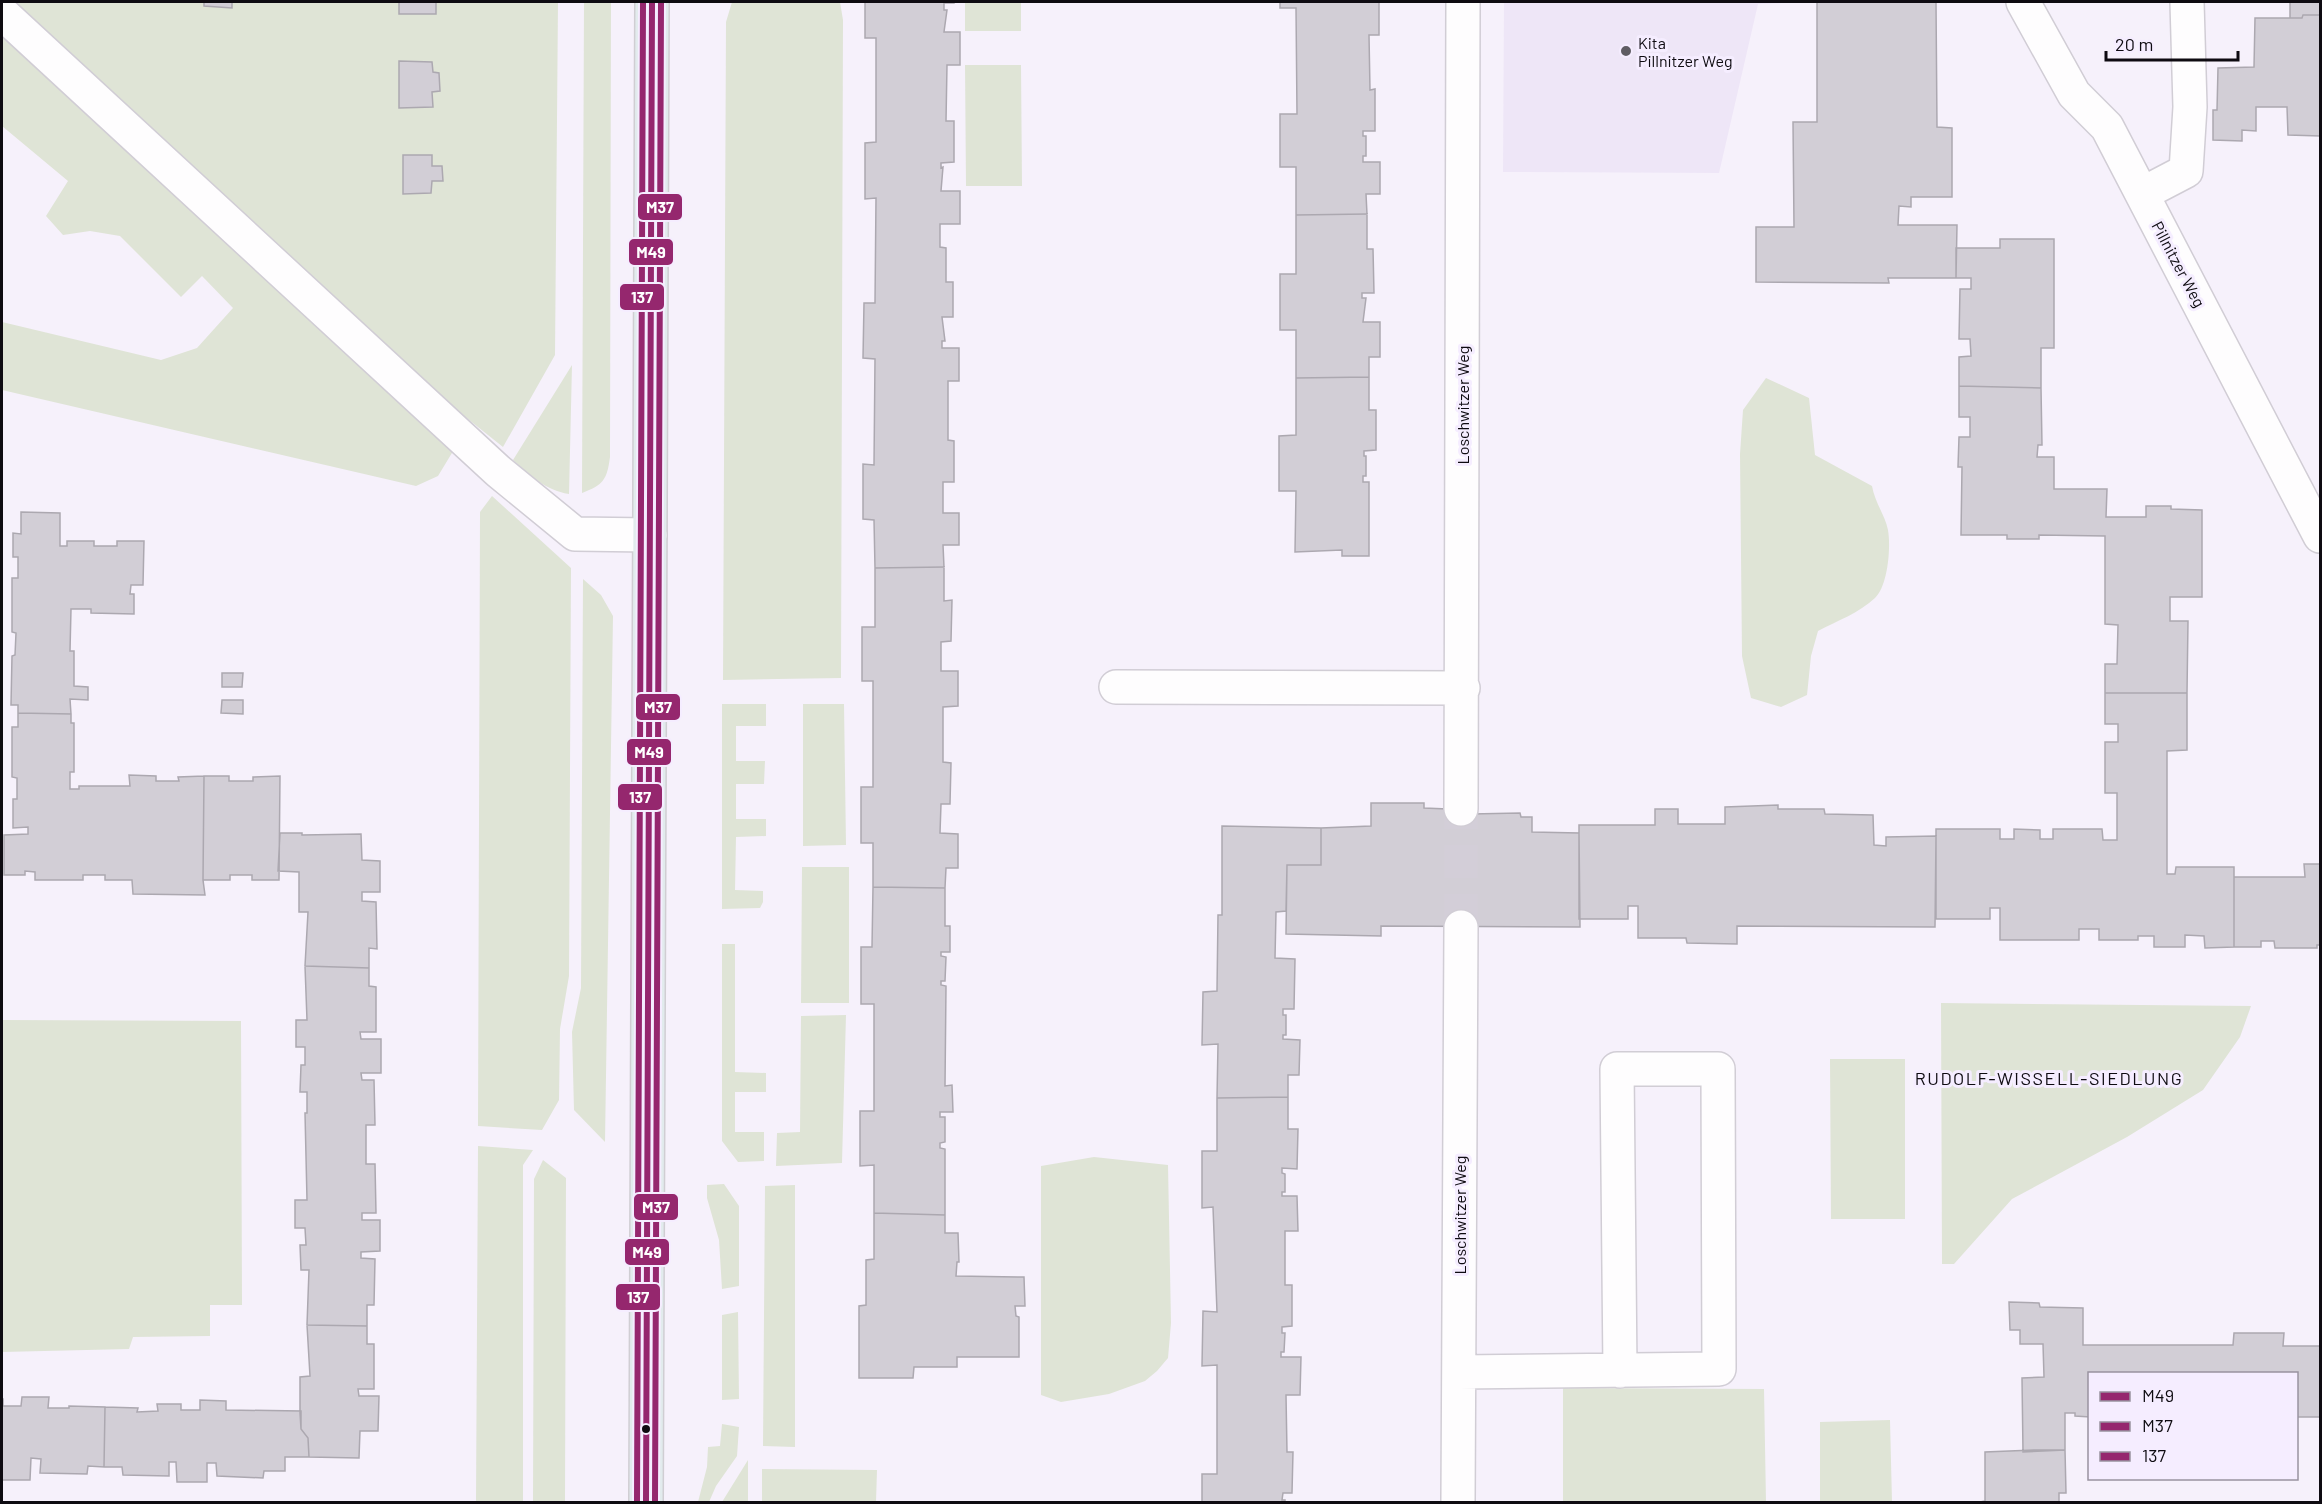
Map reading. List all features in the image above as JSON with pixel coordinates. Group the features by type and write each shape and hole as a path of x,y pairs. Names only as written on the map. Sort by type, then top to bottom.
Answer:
{"main road":[{"path":"646,1503 652,2"}],"street":[{"name":"Loschwitzer Weg","path":"1461,809 1463,2"},
{"name":"Pillnitzer Weg","path":"2023,2 2074,93 2107,127 2320,536"},
{"path":"2142,194 2186,171 2190,107 2187,2"},
{"path":"2,12 489,464 575,534 650,535"},
{"path":"1116,687 1463,688"},
{"name":"Loschwitzer Weg","path":"1458,1503 1461,927"},
{"path":"1459,1372 1620,1371 1719,1369 1718,1069 1617,1069 1620,1371"}],"shaded area":[{"path":"2,2 558,2 555,355 503,447 281,270 455,448 438,476 416,486 2,390 2,322 161,360 197,348 233,308 202,276 181,297 120,236 90,231 63,235 46,216 68,181 2,126"},
{"path":"584,2 611,2 610,457 603,481 582,493"},
{"path":"732,2 840,2 843,20 841,678 723,680 726,22"},
{"path":"965,2 1021,2 1021,31 965,31"},
{"name":"Kita Pillnitzer Weg","path":"1504,2 1817,2 1758,4 1719,173 1503,172"},
{"path":"965,65 1021,65 1022,186 966,186"},
{"path":"572,365 569,494 545,486 513,460"},
{"path":"1766,378 1809,398 1815,455 1872,486 1887,524 1889,537 1888,566 1879,592 1862,608 1818,631 1811,656 1807,695 1781,707 1751,698 1742,656 1740,454 1743,410"},
{"path":"492,496 571,568 569,976 560,1029 559,1100 542,1130 478,1126 480,512"},
{"path":"583,579 601,595 613,616 605,1142 574,1110 572,1032 581,988"},
{"path":"722,704 766,704 766,726 736,726 736,761 765,761 764,784 736,784 736,819 766,819 766,836 736,837 735,890 763,891 763,902 760,908 722,909"},
{"path":"803,704 844,704 846,845 803,846"},
{"path":"802,867 849,867 849,1003 801,1003"},
{"path":"722,944 735,944 735,1072 766,1073 766,1092 735,1092 735,1132 764,1132 764,1161 738,1162 722,1141"},
{"path":"1941,1003 2251,1006 2240,1037 2203,1090 2127,1137 2012,1199 1954,1264 1942,1264"},
{"path":"846,1015 842,1163 776,1166 777,1133 800,1132 801,1016"},
{"path":"2,1020 241,1021 242,1305 210,1305 210,1336 133,1337 129,1349 2,1352"},
{"path":"1830,1059 1905,1059 1905,1219 1831,1219"},
{"path":"478,1146 533,1150 523,1165 523,1502 476,1502"},
{"path":"1094,1157 1168,1165 1171,1323 1168,1358 1145,1381 1109,1394 1061,1402 1041,1395 1041,1166"},
{"path":"543,1160 566,1178 565,1502 533,1502 534,1179"},
{"path":"724,1184 739,1206 739,1286 722,1289 719,1240 707,1198 707,1185"},
{"path":"795,1185 795,1447 763,1446 765,1186"},
{"path":"738,1312 739,1399 722,1400 722,1315"},
{"path":"1563,1388 1764,1389 1766,1502 1563,1502"},
{"path":"1890,1420 1892,1502 1820,1502 1820,1422"},
{"path":"722,1424 739,1427 737,1456 716,1486 709,1502 698,1502 707,1467 708,1447 720,1446"},
{"path":"748,1460 748,1502 722,1502"},
{"path":"762,1469 877,1470 876,1502 762,1502"}],"building":[{"path":"204,2 232,2 232,8 204,6"},
{"path":"399,2 436,2 436,14 399,14"},
{"path":"865,2 954,2 944,3 944,10 947,10 944,32 960,32 960,65 947,65 946,121 954,121 954,162 941,163 941,168 943,167 941,191 960,191 960,224 940,224 940,247 946,248 946,282 953,282 953,317 942,317 945,341 942,341 942,348 959,348 959,381 948,381 948,440 954,441 954,482 943,482 943,513 959,513 959,545 943,545 944,567 875,568 874,520 863,519 863,464 874,465 875,359 863,358 864,303 875,303 876,198 865,199 865,143 876,142 876,38 865,38"},
{"path":"1280,2 1379,2 1379,35 1369,35 1370,90 1375,89 1375,131 1363,131 1363,136 1366,136 1366,156 1363,156 1363,162 1380,162 1380,194 1366,194 1367,214 1296,215 1296,167 1280,167 1280,114 1297,114 1296,8 1280,8"},
{"path":"1817,2 1936,2 1937,127 1952,128 1952,197 1911,197 1911,207 1899,206 1898,225 1957,225 1956,278 1888,278 1889,283 1756,282 1756,227 1794,227 1793,122 1817,122"},
{"path":"2290,2 2320,2 2320,15 2290,18"},
{"path":"2303,15 2320,15 2320,136 2288,135 2287,107 2256,107 2256,131 2242,130 2242,141 2213,140 2213,110 2217,110 2218,68 2254,67 2255,18 2302,18"},
{"path":"399,61 432,62 433,72 439,73 440,91 432,92 433,107 399,108"},
{"path":"403,155 432,155 432,166 442,166 443,181 432,181 431,193 403,194"},
{"path":"1367,214 1367,249 1373,249 1374,293 1362,293 1362,298 1366,298 1363,322 1380,322 1380,357 1369,357 1369,377 1296,378 1296,330 1280,330 1280,274 1296,274 1296,215"},
{"path":"2000,239 2054,239 2054,348 2041,348 2041,388 1959,386 1959,357 1971,356 1970,339 1959,339 1960,289 1971,289 1971,278 1956,278 1956,248 2000,248"},
{"path":"1369,377 1369,410 1376,410 1376,450 1364,451 1366,476 1363,476 1363,482 1369,482 1369,556 1342,556 1342,550 1295,552 1296,491 1279,491 1279,436 1296,435 1296,378"},
{"path":"1959,386 2041,388 2042,445 2038,445 2037,457 2054,457 2054,489 2107,489 2106,517 2146,517 2146,506 2202,510 2202,597 2170,597 2170,621 2188,621 2187,693 2105,693 2105,664 2117,664 2118,625 2105,624 2105,536 2039,535 2039,539 2007,539 2007,535 1961,535 1962,467 1958,467 1959,437 1970,437 1970,417 1959,417"},
{"path":"21,512 60,513 60,546 67,546 67,541 94,541 94,546 117,546 117,541 144,541 143,585 131,585 130,594 134,594 134,614 91,613 91,609 71,609 70,651 74,651 74,686 88,687 88,700 70,699 71,714 18,713 18,705 11,705 12,656 15,655 16,633 12,632 12,578 18,578 18,557 13,557 13,533 21,534"},
{"path":"944,567 944,601 952,600 951,641 941,642 941,671 958,671 958,706 943,707 943,762 951,763 950,804 941,804 940,833 958,834 958,868 946,868 945,888 873,887 873,843 861,843 861,787 873,787 873,681 862,681 862,627 875,627 875,568"},
{"path":"222,673 243,673 242,687 222,687"},
{"path":"2105,693 2187,693 2187,750 2167,751 2167,874 2175,874 2176,867 2234,867 2234,947 2205,948 2204,936 2185,935 2185,947 2154,947 2154,936 2138,936 2138,940 2099,940 2099,929 2079,929 2079,940 2000,940 2000,908 1990,908 1990,919 1936,919 1936,829 2000,829 2000,839 2014,839 2014,829 2040,830 2040,839 2053,839 2053,829 2102,829 2103,840 2117,840 2117,793 2105,793 2105,742 2118,742 2118,724 2105,724"},
{"path":"222,700 243,700 243,714 221,713"},
{"path":"18,713 71,714 71,723 74,723 74,772 70,772 70,789 79,789 79,786 130,786 129,775 156,776 156,781 179,781 178,777 204,776 203,880 205,895 133,894 132,880 105,880 105,875 83,875 83,880 35,880 35,872 25,871 25,875 4,875 4,835 28,834 28,827 13,828 13,799 17,799 17,778 12,777 12,727 18,727"},
{"path":"204,776 229,776 229,781 253,781 253,777 280,776 279,880 252,880 252,875 230,875 230,880 203,880"},
{"path":"1371,803 1424,803 1424,808 1471,810 1471,814 1520,813 1521,817 1532,817 1532,832 1579,833 1580,927 1381,926 1381,936 1286,934 1287,865 1321,865 1321,828 1371,826"},
{"path":"1778,805 1778,809 1824,809 1825,814 1873,815 1874,845 1886,846 1886,837 1936,836 1935,927 1737,926 1737,944 1687,943 1686,938 1638,938 1638,906 1628,906 1628,919 1579,919 1579,825 1655,825 1655,809 1678,809 1678,824 1725,824 1725,807"},
{"path":"1222,826 1321,828 1321,865 1287,865 1286,911 1276,912 1275,958 1295,959 1294,1009 1283,1009 1283,1015 1286,1015 1286,1035 1283,1035 1283,1039 1300,1040 1299,1075 1288,1075 1288,1097 1217,1098 1218,1044 1202,1045 1203,992 1217,991 1218,915 1222,915"},
{"path":"280,833 361,834 362,860 380,861 380,892 362,892 362,901 376,902 377,949 369,948 369,968 305,966 308,912 299,912 299,872 278,871"},
{"path":"2304,864 2320,864 2320,945 2317,945 2317,948 2275,948 2274,941 2261,941 2261,947 2234,947 2234,877 2305,877"},
{"path":"873,887 945,888 945,926 950,926 950,952 941,952 941,956 946,957 945,981 941,981 941,985 946,986 945,1086 952,1085 953,1112 940,1112 940,1117 945,1117 945,1142 940,1143 940,1148 945,1149 945,1215 874,1213 874,1165 860,1166 860,1111 874,1111 874,1004 861,1004 861,947 872,947"},
{"path":"305,966 369,968 369,986 376,987 376,1032 360,1032 361,1039 381,1039 381,1073 361,1073 362,1080 374,1080 375,1125 366,1125 366,1164 375,1164 376,1213 362,1213 362,1220 380,1220 380,1251 361,1252 361,1258 375,1259 374,1305 367,1305 367,1326 307,1325 309,1270 301,1270 300,1245 306,1245 305,1228 295,1228 295,1200 307,1200 305,1113 307,1113 307,1092 300,1092 301,1065 305,1065 305,1047 296,1047 296,1020 307,1020"},
{"path":"1288,1097 1288,1129 1298,1129 1297,1169 1282,1168 1282,1173 1285,1174 1285,1192 1282,1192 1282,1196 1297,1196 1298,1231 1285,1231 1285,1285 1292,1285 1292,1326 1282,1327 1282,1333 1285,1333 1284,1352 1281,1352 1281,1357 1301,1357 1300,1395 1286,1395 1287,1452 1293,1452 1292,1493 1283,1493 1282,1500 1285,1502 1202,1502 1202,1474 1217,1474 1217,1365 1202,1366 1203,1311 1217,1312 1213,1207 1202,1208 1202,1151 1217,1151 1217,1098"},
{"path":"874,1213 945,1215 945,1233 958,1233 959,1262 957,1262 956,1276 1024,1277 1025,1306 1015,1306 1016,1316 1019,1317 1019,1357 957,1357 957,1367 914,1367 913,1378 859,1378 859,1306 866,1305 866,1260 874,1259"},
{"path":"2009,1302 2039,1303 2040,1307 2083,1308 2083,1345 2233,1345 2234,1333 2284,1333 2283,1346 2320,1346 2320,1417 2298,1417 2298,1372 2088,1372 2088,1417 2065,1413 2065,1450 2023,1452 2022,1378 2044,1377 2043,1344 2020,1344 2020,1330 2010,1330"},
{"path":"307,1325 367,1326 367,1344 374,1344 374,1389 358,1389 359,1396 379,1396 378,1431 360,1431 359,1458 309,1457 308,1438 301,1429 300,1413 300,1377 310,1376"},
{"path":"22,1397 49,1397 48,1408 105,1407 104,1467 88,1466 87,1474 40,1473 41,1459 31,1458 30,1480 2,1480 2,1399 3,1406 21,1406"},
{"path":"200,1400 226,1401 226,1410 301,1411 301,1429 308,1438 309,1457 285,1457 285,1471 264,1471 263,1478 217,1476 216,1463 207,1463 207,1482 177,1482 176,1462 169,1462 169,1476 123,1475 122,1467 104,1467 105,1407 138,1408 137,1412 158,1411 157,1404 181,1404 181,1410 200,1410"},
{"path":"2065,1450 2066,1493 2059,1493 2059,1502 1980,1502 1985,1501 1985,1452"}],"tunnel":[{"path":"1461,809 1461,927"}],"transit line":[{"name":"137","path":"637,1502 643,2"},
{"name":"M49","path":"646,1502 652,2"},
{"name":"M37","path":"655,1502 661,2"}],"place":[{"name":"Kita Pillnitzer Weg","path":"1626,51"}],"district":[{"name":"RUDOLF-WISSELL-SIEDLUNG","path":"2049,1078"}]}
